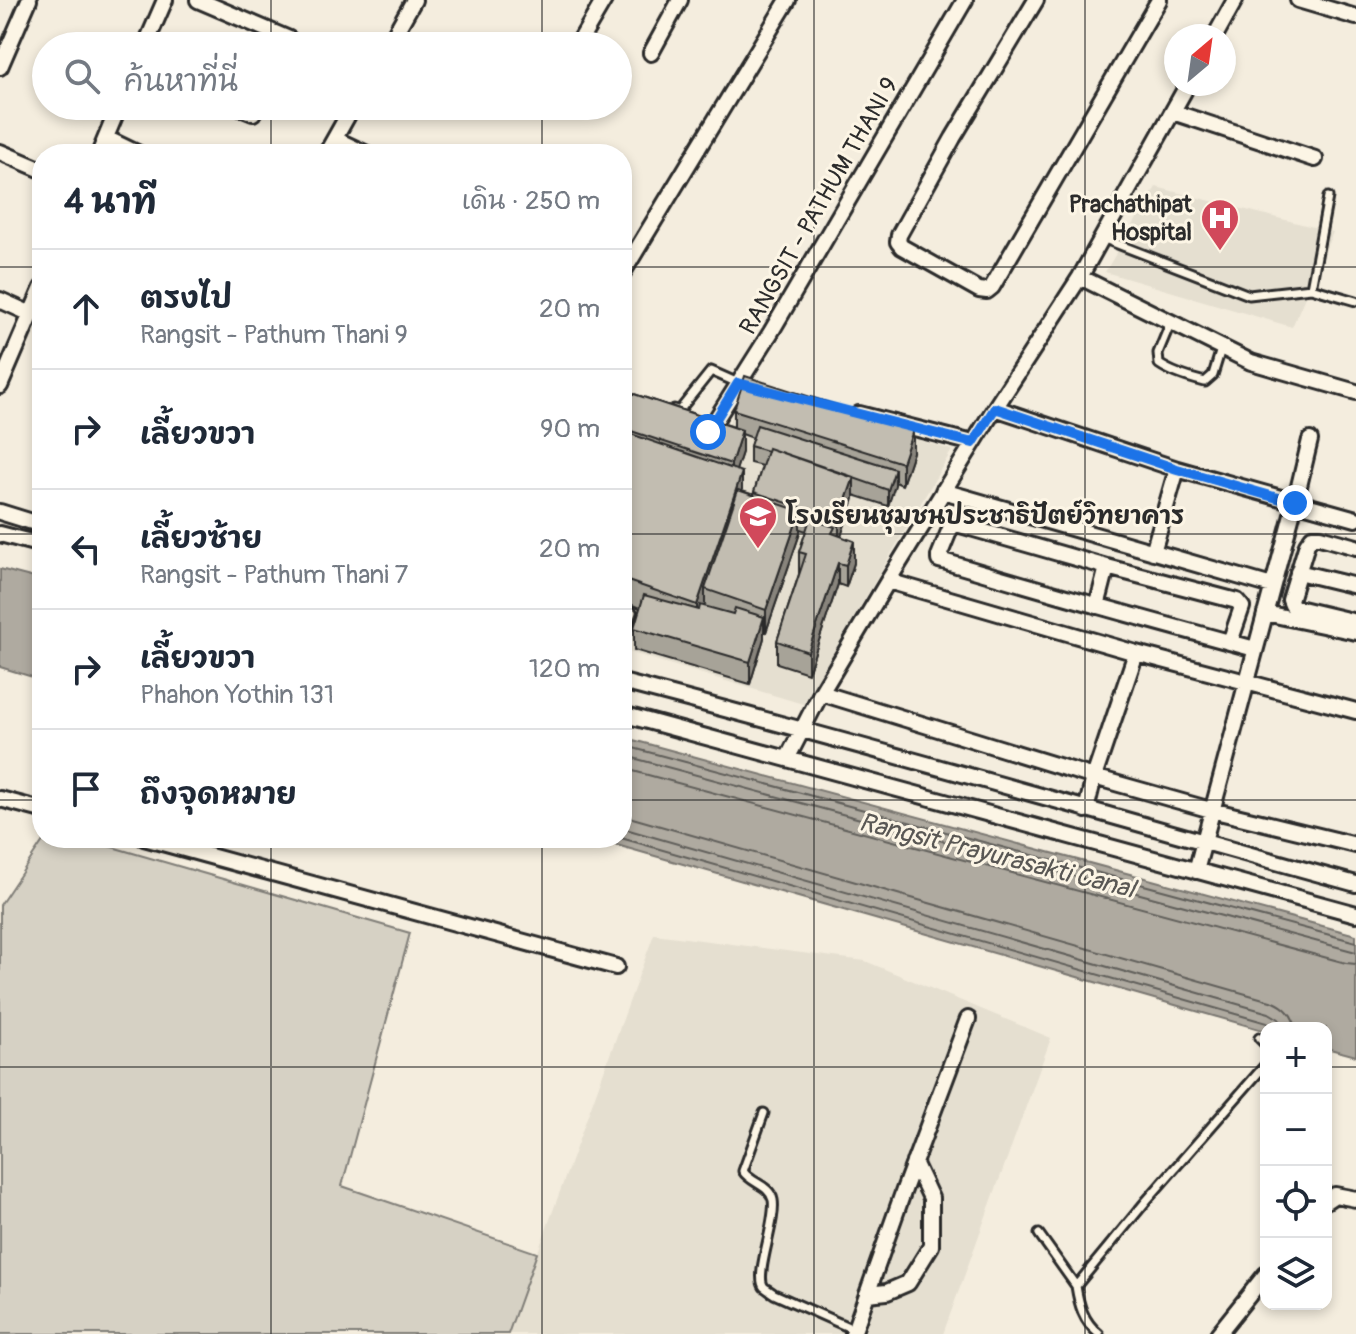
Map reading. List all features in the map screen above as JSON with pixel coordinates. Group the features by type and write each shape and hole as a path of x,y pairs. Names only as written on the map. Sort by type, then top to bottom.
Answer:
{"street":[{"path":"0,67 29,0"},
{"path":"151,32 165,0"},
{"path":"198,0 273,32"},
{"path":"396,32 414,0"},
{"path":"585,32 604,0"},
{"path":"651,53 680,0"},
{"name":"RANGSIT - PATHUM THANI 9","path":"708,432 746,385 771,332 965,0"},
{"path":"1036,0 899,235 898,242 902,247 979,290 987,291 992,287 1159,0"},
{"path":"1222,24 1235,0"},
{"path":"1298,0 1356,17"},
{"path":"632,257 786,1"},
{"path":"787,759 821,693 888,581 1080,277 1182,96"},
{"path":"1173,112 1315,159"},
{"path":"103,144 113,120"},
{"path":"332,144 345,120"},
{"path":"106,138 118,144"},
{"path":"335,139 346,144"},
{"path":"0,152 32,166"},
{"path":"1080,277 1251,362 1356,392"},
{"path":"0,300 31,314 0,386"},
{"path":"995,408 1177,469 1356,519"},
{"path":"841,409 973,443"},
{"path":"1196,871 1310,440"},
{"path":"1153,552 1177,469"},
{"path":"943,491 1272,586"},
{"path":"0,512 32,522"},
{"path":"1230,642 1242,607 1237,601 954,525 939,556 939,560 1097,606 1255,649"},
{"path":"0,534 32,542"},
{"path":"1356,547 1312,537 1307,544 1291,597 1292,605 1297,608 1356,622"},
{"path":"1097,606 1107,567"},
{"path":"1298,572 1356,586"},
{"path":"888,581 1136,653 1356,711"},
{"path":"1265,613 1356,632"},
{"path":"1086,810 1136,653"},
{"path":"632,685 802,728 1356,884"},
{"path":"821,693 1094,777 1211,810 1356,845"},
{"path":"632,717 1356,913"},
{"path":"0,799 32,807"},
{"path":"181,848 616,967"},
{"path":"854,1332 968,1019"},
{"path":"867,1294 887,1292 908,1283 931,1246 931,1198 914,1162"},
{"path":"1332,1197 1356,1199"},
{"path":"1218,1334 1260,1282"}],"lane":[{"path":"1311,288 1328,197"},
{"path":"1102,238 1249,295 1311,288 1356,301"},
{"path":"1170,324 1158,353 1159,364 1166,369 1205,382 1213,375 1221,349"},
{"path":"665,406 679,411 711,371 746,385"},
{"path":"1076,1286 1260,1071"},
{"path":"764,1113 743,1171 773,1197 771,1230 760,1278 764,1287 774,1294 854,1332"},
{"path":"1039,1234 1076,1286 1080,1308 1099,1334"}],"shaded area":[{"name":"Prachathipat Hospital","path":"1156,187 1333,232 1292,327 1105,272"},
{"name":"โรงเรียนชุมชนประชาธิปัตย์วิทยาคาร","path":"740,387 952,450 803,704 632,653 632,405 726,433"},
{"path":"38,848 116,848 410,933 342,1186 537,1253 508,1334 0,1334 0,905"},
{"path":"654,934 865,961 1051,1038 943,1334 508,1334"}],"water":[{"path":"0,569 32,577 32,677 0,667"},
{"name":"Rangsit Prayurasakti Canal","path":"632,740 1356,935 1356,1056 1332,1050 1332,1022 1260,1022 1260,1029 627,848 632,848"}],"building":[{"path":"745,376 913,430 902,463 734,410"},
{"path":"632,393 742,430 731,464 632,431"},
{"path":"757,425 895,469 888,490 768,448 767,451 750,446"},
{"path":"632,434 742,472 697,605 632,582"},
{"path":"768,448 854,477 839,520 754,492"},
{"path":"738,490 800,511 766,610 705,589"},
{"path":"810,519 835,527 832,533 854,541 846,565 838,563 808,652 777,641 806,554 799,552"},
{"path":"644,595 699,610 700,605 733,614 735,608 764,617 750,662 634,628"}],"place":[{"name":"Prachathipat Hospital","path":"1220,252"},
{"name":"โรงเรียนชุมชนประชาธิปัตย์วิทยาคาร","path":"758,550"}],"route":[{"path":"708,432 738,383 973,443 995,408 1177,469 1295,503"}]}
